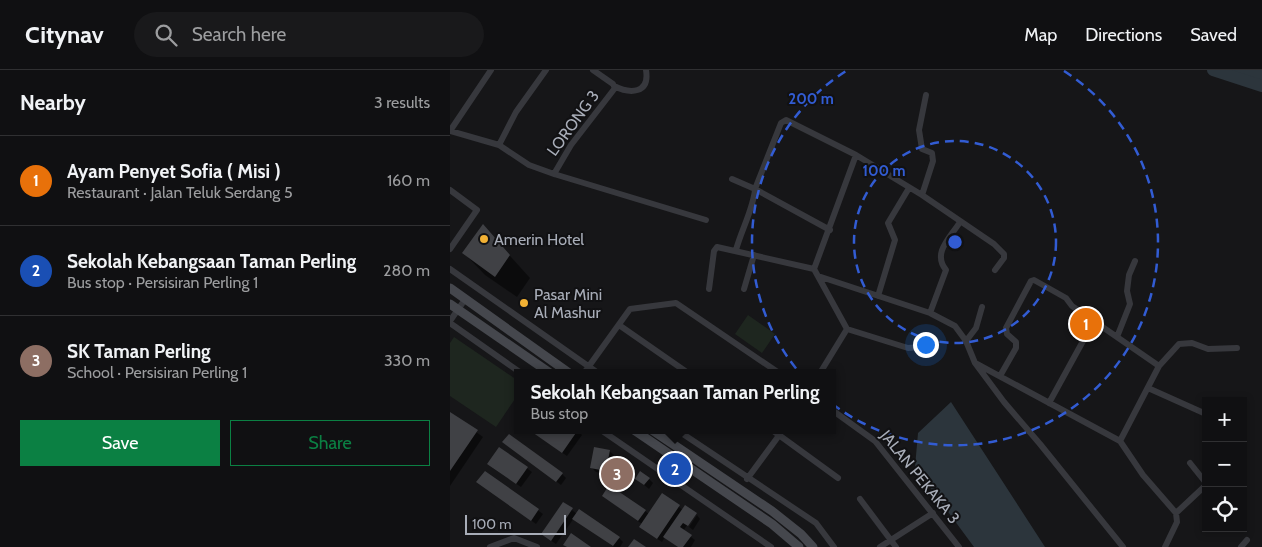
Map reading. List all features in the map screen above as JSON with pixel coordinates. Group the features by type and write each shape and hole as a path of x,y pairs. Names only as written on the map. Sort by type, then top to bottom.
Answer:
{"main road":[{"path":"450,288 564,369"},
{"path":"450,304 544,369"},
{"path":"640,434 772,524 800,547"},
{"path":"658,434 772,511 814,547"}],"street":[{"path":"491,70 450,131 499,145 530,165 554,174 706,220"},
{"path":"499,145 516,112 546,70"},
{"name":"LORONG 3","path":"554,174 571,145 613,92 614,86 593,70"},
{"path":"614,86 629,93 637,91 642,87 646,70"},
{"path":"922,195 933,161 932,153 922,149 919,130 926,95"},
{"path":"736,250 744,222 754,200 755,189 781,123 786,120 856,156 922,195 1002,251 1004,258 995,270"},
{"path":"856,156 816,273 847,330 908,348 921,347"},
{"path":"732,179 755,189 830,230"},
{"path":"878,296 895,240 888,223 909,188"},
{"path":"450,190 477,210 450,249"},
{"path":"930,313 946,270 940,262 939,255 960,222"},
{"path":"709,289 715,249 721,247 816,273 930,313 955,326 966,341 976,363 1004,402 1123,547"},
{"path":"744,289 754,255"},
{"path":"1117,336 1130,304 1128,291 1129,275 1135,261"},
{"path":"450,269 593,369"},
{"path":"1000,376 1016,345 1014,340 1007,334 1006,328 1031,281 1034,280 1066,298 1072,306 1159,366"},
{"path":"466,298 450,322 515,369"},
{"path":"587,369 630,309 676,303 773,369"},
{"path":"966,341 976,328 982,307"},
{"path":"1049,403 1094,321"},
{"path":"619,325 682,369"},
{"path":"823,369 847,330"},
{"path":"1120,441 1159,366 1179,344 1192,343 1208,349 1237,348"},
{"path":"976,363 1120,441 1143,475 1176,513 1177,522 1165,547"},
{"path":"1148,388 1202,412"},
{"name":"JALAN PEKAKA 3","path":"836,413 875,440 959,547"},
{"path":"607,434 771,547"},
{"path":"684,434 816,523 834,547"},
{"path":"747,478 780,434"},
{"path":"782,434 838,478"},
{"path":"1190,463 1202,479"},
{"path":"1176,513 1203,487"},
{"path":"860,499 896,547"},
{"path":"880,547 934,513"},
{"path":"490,547 514,538 537,547"},
{"path":"1241,547 1247,540"}],"shaded area":[{"path":"1213,70 1262,70 1262,86"},
{"path":"748,315 775,334 762,353 735,334"},
{"path":"454,337 514,378 514,400 496,427 450,396 450,343"},
{"path":"951,402 1045,547 974,547 915,467 918,433"}],"building":[{"name":"Amerin Hotel","path":"483,224 510,255 495,277 462,253"},
{"path":"450,412 478,430 450,471"},
{"path":"509,434 563,473 556,482 502,442"},
{"path":"535,434 575,434 562,453"},
{"path":"499,447 528,467 516,484 487,464"},
{"path":"594,447 610,450 606,471 590,468"},
{"path":"485,471 539,509 531,521 476,482"},
{"path":"640,471 650,478 644,485 635,479"},
{"path":"609,485 646,510 638,521 602,496"},
{"path":"662,493 680,505 657,539 639,527"},
{"path":"563,502 573,508 551,541 541,534"},
{"path":"685,505 697,513 688,526 683,523 680,527 692,535 683,547 678,547 663,537"},
{"path":"579,509 620,537 613,546 572,519"},
{"path":"571,533 591,547 567,547 563,545"},
{"path":"634,539 646,547 628,547"}],"waterway":[{"path":"1213,70 1262,86"}],"place":[{"name":"Amerin Hotel","path":"484,239"},
{"name":"Pasar Mini Al Mashur","path":"524,303"},
{"name":"Ayam Penyet Sofia ( Misi )","path":"1086,324"},
{"name":"Sekolah Kebangsaan Taman Perling","path":"675,469"},
{"name":"SK Taman Perling","path":"617,474"}]}
